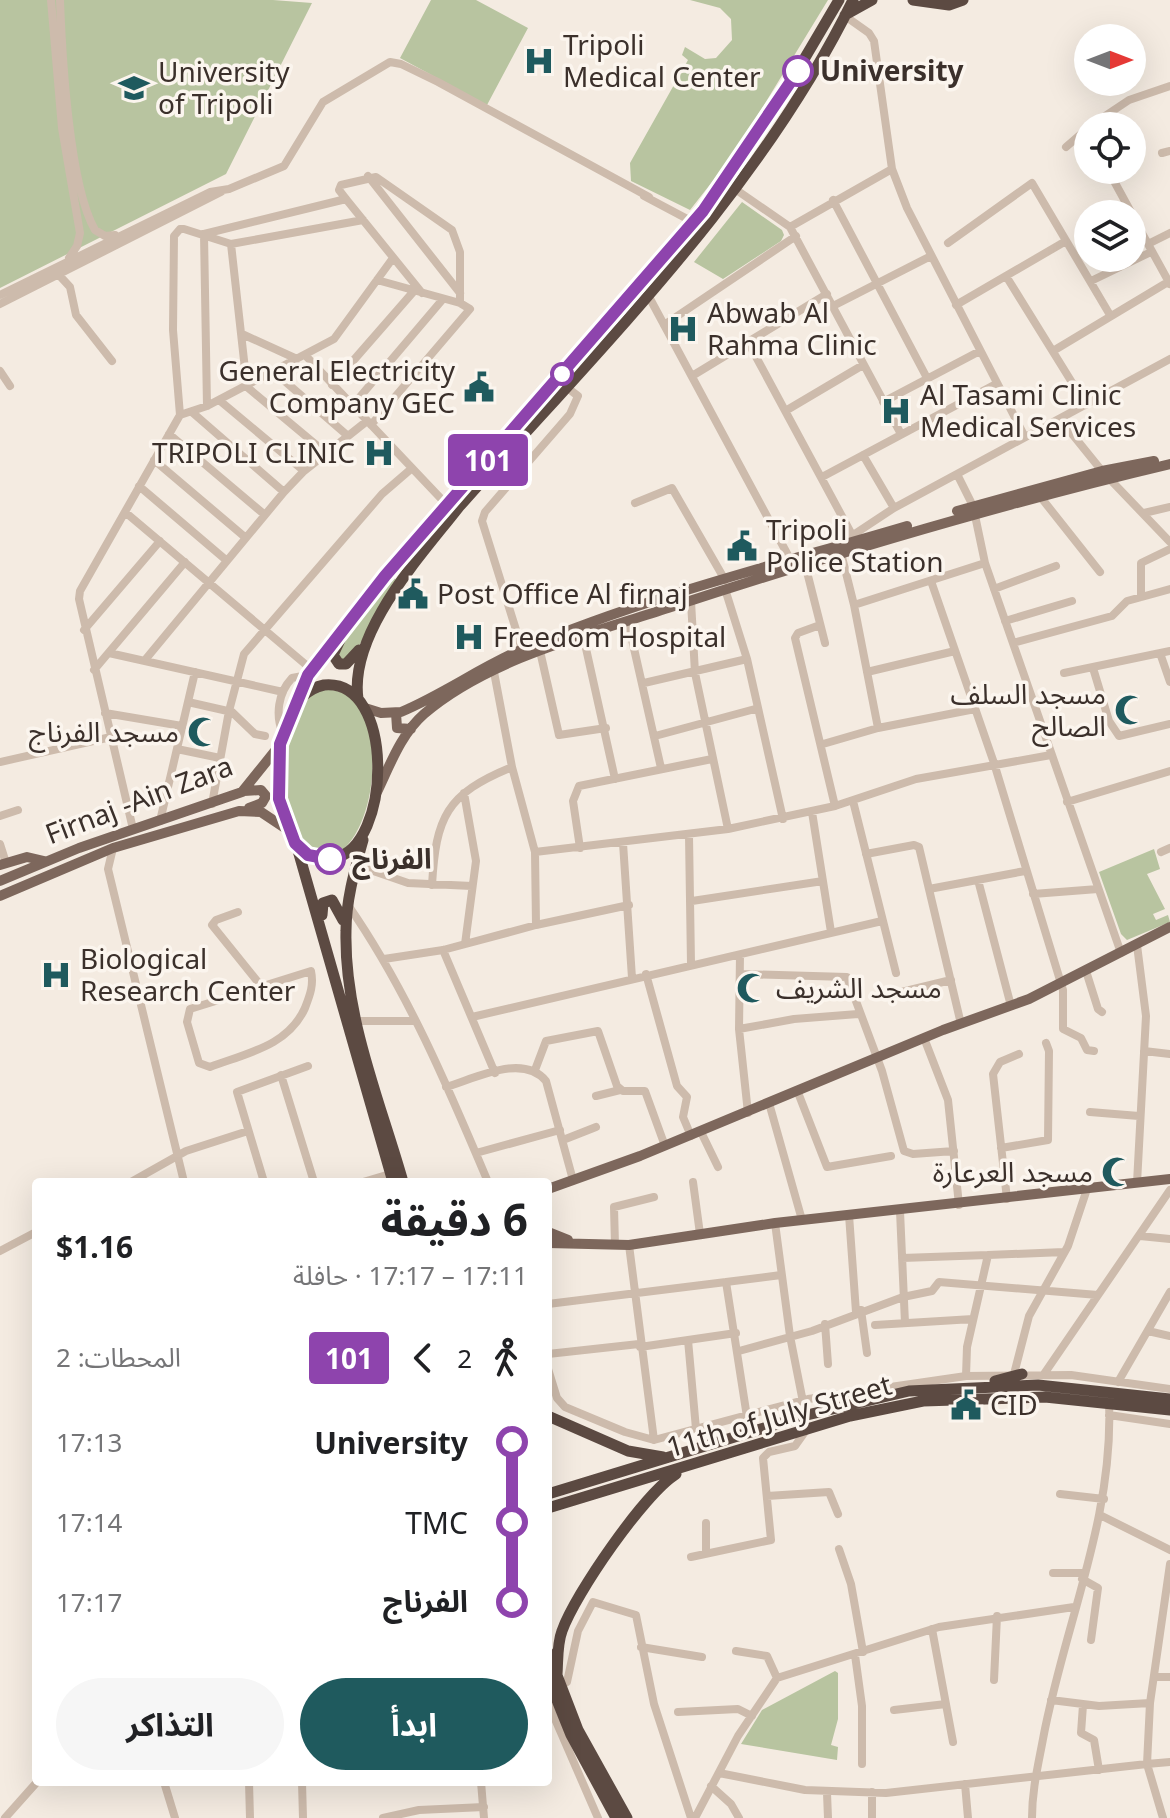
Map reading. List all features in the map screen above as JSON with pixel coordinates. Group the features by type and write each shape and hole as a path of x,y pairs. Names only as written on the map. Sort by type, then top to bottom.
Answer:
{"highway":[{"path":"391,1178 324,934 288,830 278,783 281,739 310,672 347,624 693,222 744,155 839,0"},
{"path":"347,624 334,659 346,664 362,647 422,555 458,508 648,295 735,189 791,108 853,0"},
{"path":"845,16 872,0"},
{"path":"918,1 949,5 963,0"},
{"path":"362,647 357,665 361,703 378,756 376,794 348,905 348,973 357,1021 402,1178"},
{"path":"297,701 312,689 331,684 341,686 361,703"},
{"path":"295,843 308,855 336,858 355,846 367,823"},
{"path":"324,934 322,909 325,901 338,904 346,928"},
{"path":"977,1387 1018,1374"},
{"name":"11th of July Street","path":"552,1507 861,1401 909,1391 977,1387 1083,1388 1170,1399"},
{"name":"11th of July Street","path":"552,1493 680,1456 695,1459 923,1401 1045,1397 1170,1410"},
{"path":"552,1418 639,1455 680,1456"},
{"path":"616,1818 571,1735 555,1679 560,1635 583,1592 645,1500 695,1459"},
{"path":"555,1679 578,1730 627,1818"}],"main road":[{"path":"361,703 396,713 522,649 725,584 790,559 841,548 1106,474 1170,461"},
{"path":"988,505 1106,474"},
{"path":"376,794 411,729 433,707 494,672 583,635 691,601 725,584 805,564 841,548"},
{"path":"396,713 397,728 411,729"},
{"name":"Firnaj -Ain Zara","path":"0,881 44,861 242,792 281,739"},
{"path":"0,896 113,848 247,809 262,803 266,796 261,790 242,792"},
{"path":"247,809 268,815 288,830"},
{"path":"3,864 27,857 44,861"},
{"path":"552,1190 748,1113 874,1058 1011,1006 1170,927"},
{"path":"552,1243 629,1245 775,1223 959,1205 1170,1179"},
{"path":"552,1234 560,1239 597,1245"}],"street":[{"path":"51,0 62,128 77,186 92,224 100,234 128,232"},
{"path":"60,0 79,239 64,263"},
{"path":"845,16 869,33 874,41 892,169 929,257 1025,437"},
{"path":"0,295 210,192 221,192 270,175 284,166 330,96 393,62 693,222"},
{"path":"1112,112 1129,100 1170,86"},
{"path":"1066,147 1074,140"},
{"path":"790,227 892,169"},
{"path":"145,660 284,492 326,453 369,423 470,312 469,306 368,176"},
{"path":"418,292 339,190 341,185 368,176 376,177 452,230 460,252 460,298"},
{"path":"948,243 1032,183 1110,315"},
{"path":"735,189 790,227 901,434"},
{"path":"0,304 213,199 221,192"},
{"path":"204,234 346,199"},
{"path":"833,200 927,378"},
{"path":"76,206 86,204"},
{"path":"133,829 84,630 80,591 180,415 173,330 174,236 180,229 231,244 363,220"},
{"path":"1091,281 1170,233"},
{"path":"204,234 207,406"},
{"path":"664,325 796,236"},
{"path":"956,305 1066,241"},
{"path":"1053,351 1110,315 1169,284 1146,242"},
{"path":"231,244 247,387 326,453"},
{"path":"833,306 929,257"},
{"path":"180,415 193,413 247,387 340,334 393,258"},
{"path":"58,274 70,287 76,315 112,361"},
{"path":"1006,276 1086,405"},
{"path":"377,280 443,299 460,298"},
{"path":"332,385 418,292"},
{"path":"692,376 827,294"},
{"path":"648,295 659,310 664,325 790,559"},
{"path":"353,405 443,299"},
{"path":"242,334 301,357 353,405 448,506"},
{"path":"748,342 851,533"},
{"path":"883,402 978,352"},
{"path":"878,728 841,548 851,533 1170,359"},
{"path":"787,410 863,365"},
{"path":"0,371 10,386"},
{"path":"273,371 348,436"},
{"path":"822,477 996,384"},
{"path":"522,649 482,521 485,512 570,414 578,396 565,386"},
{"path":"219,400 304,471"},
{"path":"193,413 284,492"},
{"path":"1060,419 1170,542"},
{"path":"169,434 265,515"},
{"path":"863,455 894,508"},
{"path":"154,460 246,538"},
{"path":"212,804 229,711 244,654 382,494 411,469"},
{"path":"957,474 974,509 985,563 1121,953"},
{"path":"139,486 226,560"},
{"path":"635,503 672,488 725,584 747,659 755,709 783,819"},
{"path":"1039,494 1100,572"},
{"path":"1144,513 1170,507"},
{"path":"125,512 209,581 310,672 292,678 283,692 278,715 281,739"},
{"path":"84,630 160,541"},
{"path":"1141,597 1141,563 1170,549"},
{"path":"94,670 185,562"},
{"path":"854,605 985,563"},
{"path":"805,564 825,643"},
{"path":"994,589 1056,566"},
{"path":"931,581 994,763 1060,983 1063,1030 1081,1038 1087,1050 1094,1051"},
{"path":"1013,643 1112,616 1121,604 1170,589"},
{"path":"691,601 695,673 728,829"},
{"path":"1005,621 1072,601"},
{"path":"628,622 661,768"},
{"path":"820,625 798,633 795,638 823,744 835,806"},
{"path":"583,635 615,779"},
{"path":"540,651 559,735 606,728"},
{"path":"867,672 955,651"},
{"path":"1064,673 1165,652 1170,682"},
{"path":"109,653 283,692"},
{"path":"644,683 747,659"},
{"path":"1093,668 1109,721 1119,736 1170,724"},
{"path":"160,821 195,672"},
{"path":"494,672 512,767 535,852 536,925"},
{"path":"188,702 229,711 255,734 265,736"},
{"path":"655,736 755,709"},
{"path":"823,744 878,728 975,709"},
{"path":"105,713 182,726"},
{"path":"0,762 111,737"},
{"path":"177,749 220,758"},
{"path":"535,852 689,836 783,819 853,801 916,779 1051,755"},
{"path":"580,848 574,791 579,786 712,759"},
{"path":"432,885 436,833 446,813 476,783 512,767"},
{"path":"1067,802 1170,771"},
{"path":"464,793 476,845 465,944"},
{"path":"853,801 896,973"},
{"path":"0,816 18,810"},
{"path":"812,812 831,932"},
{"path":"689,836 691,964"},
{"path":"623,843 632,978"},
{"path":"0,844 3,864"},
{"path":"866,854 918,846 961,1024"},
{"path":"113,848 108,869 183,1178"},
{"path":"92,857 108,869"},
{"path":"356,865 408,883 472,886"},
{"path":"929,889 1025,871"},
{"path":"978,880 1011,1006"},
{"path":"692,901 823,881"},
{"path":"1033,894 1098,889"},
{"path":"348,905 384,959 486,1178"},
{"path":"384,959 443,950 536,925 629,905"},
{"path":"238,912 216,920 212,925 262,987"},
{"path":"472,1017 882,921"},
{"path":"1137,945 1146,999 1137,1183"},
{"path":"443,950 495,1073"},
{"path":"740,955 739,1029 748,1113"},
{"path":"311,971 309,997 296,1025 286,1036 210,1067 201,1065 187,1022 188,1011 311,971 332,965"},
{"path":"1086,971 1098,1009 1102,1012"},
{"path":"646,974 677,1086 687,1097 683,1117 718,1167"},
{"path":"740,974 846,976 874,1058 882,1071 904,1151 913,1154 954,1151"},
{"path":"885,996 951,980"},
{"path":"739,1029 794,1019 858,1014"},
{"path":"357,1021 415,1021"},
{"path":"535,1070 546,1041 594,1029 601,1038 620,1090"},
{"path":"924,1038 945,1089 959,1205"},
{"path":"1001,1148 1049,1139 1049,1057 1046,1043"},
{"path":"1144,1051 1170,1054"},
{"path":"1007,1199 993,1074 1000,1062 1019,1054"},
{"path":"263,1178 237,1090 308,1066"},
{"path":"446,1087 522,1067 535,1070 546,1081 570,1182"},
{"path":"281,1075 313,1178"},
{"path":"596,1096 620,1090 645,1091 665,1146"},
{"path":"797,1090 827,1167 891,1156"},
{"path":"769,1103 802,1220"},
{"path":"1090,1112 1139,1116"},
{"path":"476,1153 596,1127"},
{"path":"138,1178 178,1156 248,1131"},
{"path":"693,1182 700,1234"},
{"path":"1018,1374 1029,1316 1064,1252 1087,1189"},
{"path":"1044,1374 1170,1190"},
{"path":"615,1245 614,1207 654,1197"},
{"path":"900,1211 905,1323"},
{"path":"849,1215 858,1311 867,1353"},
{"path":"775,1223 790,1336 803,1402"},
{"path":"0,1251 32,1234"},
{"path":"1140,1236 1170,1239"},
{"path":"629,1245 654,1440"},
{"path":"902,1258 1064,1252"},
{"path":"966,1376 973,1319 988,1255"},
{"path":"552,1303 781,1275"},
{"path":"726,1282 747,1417"},
{"path":"739,1351 903,1297 932,1291 939,1282 1045,1288 1098,1295"},
{"path":"1118,1382 1170,1292"},
{"path":"875,1325 973,1319"},
{"path":"825,1324 828,1364"},
{"path":"1148,1331 1170,1336"},
{"path":"552,1354 736,1333"},
{"path":"688,1340 696,1429"},
{"path":"552,1382 557,1398 565,1407 625,1432 654,1440 803,1402 966,1376 1044,1374 1170,1388"},
{"path":"1032,1818 1034,1778 1051,1700 1074,1607 1102,1516 1109,1402"},
{"path":"1109,1415 1170,1424"},
{"path":"691,1557 771,1540 762,1463 765,1454 795,1446 808,1428"},
{"path":"767,1496 829,1492 838,1514"},
{"path":"1060,1494 1104,1499"},
{"path":"1102,1516 1170,1550"},
{"path":"706,1523 706,1553"},
{"path":"839,1549 848,1574 859,1653 862,1764"},
{"path":"1161,1818 1147,1764 1150,1703 1170,1564"},
{"path":"1053,1573 1083,1576 1098,1588 1091,1640"},
{"path":"555,1679 567,1682 578,1631 593,1602 636,1615 654,1704 693,1818"},
{"path":"693,1818 777,1678 932,1629 997,1616 1074,1607"},
{"path":"994,1680 997,1616"},
{"path":"932,1629 953,1742"},
{"path":"641,1647 702,1657"},
{"path":"736,1651 767,1656 777,1678"},
{"path":"1154,1677 1170,1677"},
{"path":"1051,1700 1083,1705 1150,1703"},
{"path":"894,1710 946,1704"},
{"path":"1083,1705 1081,1733 1094,1740 1099,1770"},
{"path":"678,1712 738,1709 752,1716"},
{"path":"552,1712 598,1818"},
{"path":"719,1773 752,1782 827,1793 872,1792 1170,1762"},
{"path":"965,1784 968,1818"},
{"path":"5,1818 33,1786"},
{"path":"165,1786 175,1818"},
{"path":"249,1786 250,1818"},
{"path":"302,1786 303,1818"},
{"path":"481,1786 484,1818"},
{"path":"711,1786 731,1804 739,1818"},
{"path":"872,1792 872,1818"},
{"path":"827,1793 828,1818"},
{"path":"383,1818 484,1807"}],"green space":[{"name":"University of Tripoli","path":"0,0 273,0 312,3 226,174 0,288"},
{"path":"431,0 476,0 528,28 487,105 400,58"},
{"path":"690,0 828,0 734,154 690,210 631,181 630,163 688,60 682,55 685,47 705,59 716,58 732,40 731,19 720,8"},
{"path":"742,202 782,230 784,235 781,241 723,279 694,262"},
{"path":"394,577 398,583 358,647 339,663 339,649"},
{"path":"322,689 341,692 351,698 362,713 369,732 372,755 372,779 361,824 350,842 337,854 307,849 295,836 283,797 283,752 288,730 305,698"},
{"path":"1154,849 1160,869 1147,874 1165,909 1153,914 1156,920 1168,915 1170,922 1127,940 1121,934 1099,872"},
{"path":"835,1671 838,1673 838,1719 831,1745 838,1747 837,1760 741,1744 762,1710"}],"bus line":[{"name":"101","path":"330,859 308,855 295,843 279,799 280,744 286,721 308,675 385,576 703,211 744,155 798,71"}],"place":[{"name":"Tripoli Medical Center","path":"539,61"},
{"name":"University","path":"798,71"},
{"name":"University of Tripoli","path":"134,88"},
{"name":"Abwab Al Rahma Clinic","path":"683,329"},
{"name":"General Electricity Company GEC","path":"479,387"},
{"name":"Al Tasami Clinic Medical Services","path":"896,411"},
{"name":"TRIPOLI CLINIC","path":"379,453"},
{"name":"Tripoli Police Station","path":"742,546"},
{"name":"Post Office Al firnaj","path":"413,594"},
{"name":"Freedom Hospital","path":"469,637"},
{"name":"مسجد السلف الصالح","path":"1130,710"},
{"name":"مسجد الفرناج","path":"203,732"},
{"name":"الفرناج","path":"330,859"},
{"name":"Biological Research Center","path":"56,975"},
{"name":"مسجد الشريف","path":"752,988"},
{"name":"مسجد العرعارة","path":"1117,1172"},
{"name":"CID","path":"966,1405"}]}
